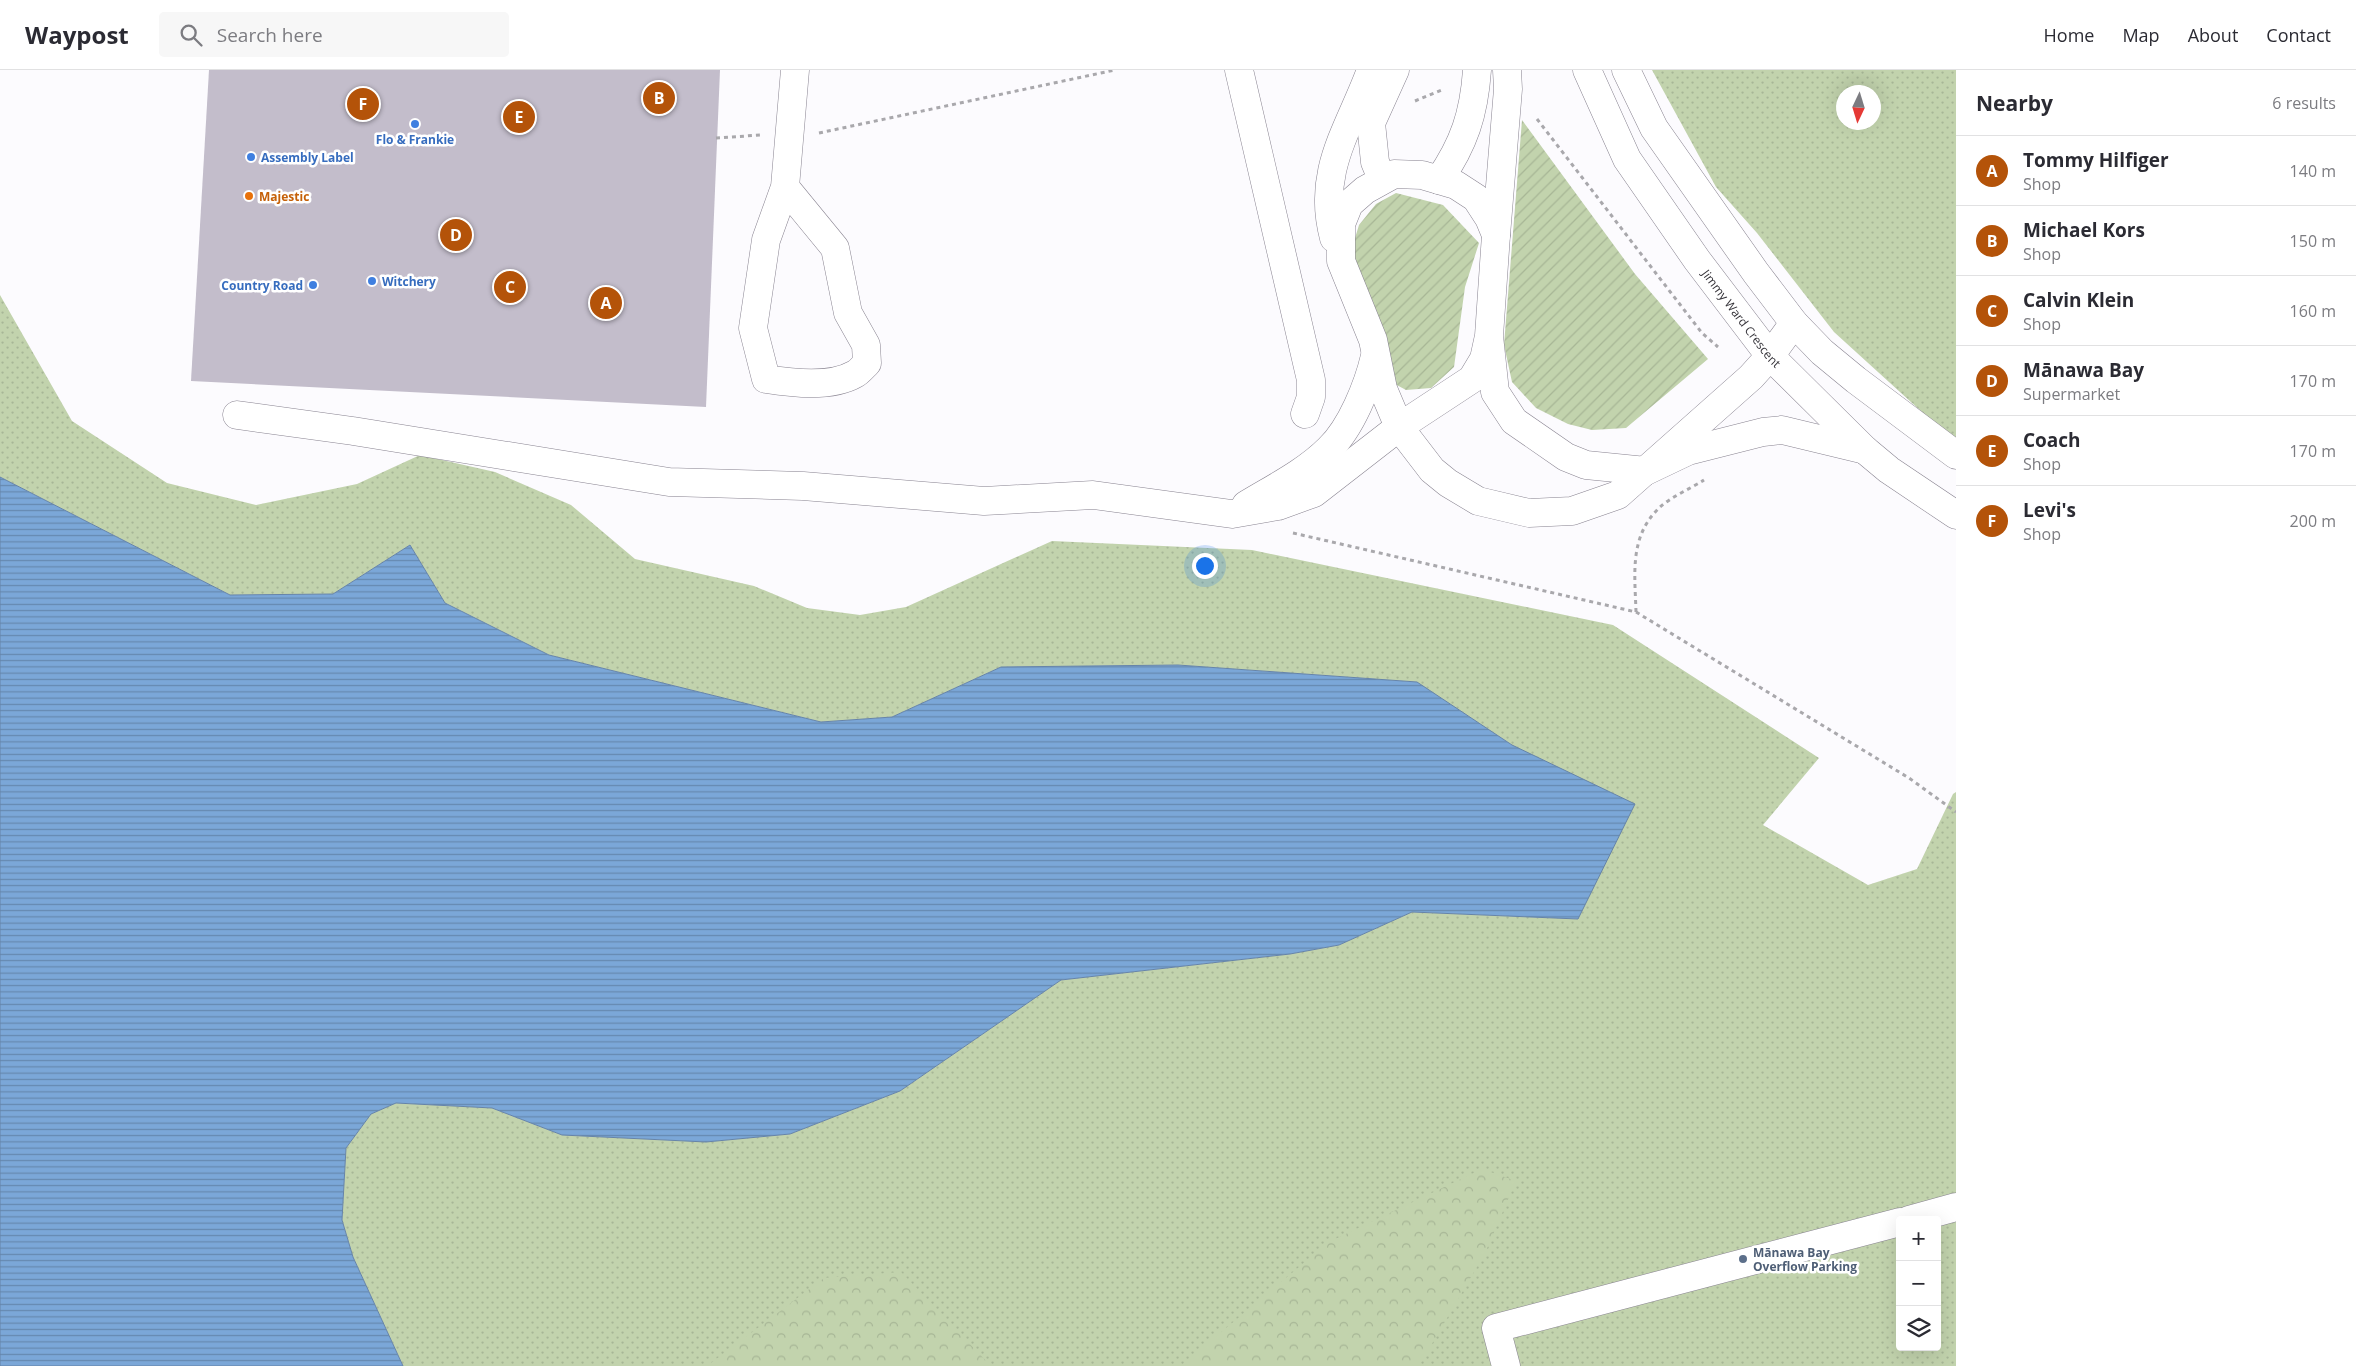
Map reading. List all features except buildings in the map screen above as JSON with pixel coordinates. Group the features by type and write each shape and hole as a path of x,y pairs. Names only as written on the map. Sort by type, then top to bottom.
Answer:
{"street":[{"path":"785,187 835,248 848,313 866,345 867,363 855,374 827,382 800,384 766,379 753,328 766,240 785,187 795,70"},
{"path":"1239,70 1311,380 1311,397 1304,414"},
{"path":"1371,70 1334,160 1328,216 1341,261 1373,340 1383,389 1399,427 1432,470 1448,483 1478,501 1529,512 1572,511 1594,505 1618,495 1726,400 1770,356 1794,323"},
{"name":"Jimmy Ward Crescent","path":"1587,70 1627,159 1697,260 1770,356 1865,450 1889,470 1956,514"},
{"path":"1626,70 1654,128 1750,265 1794,323 1822,352 1850,375 1956,456"},
{"path":"1439,180 1454,159 1468,128 1476,79"},
{"path":"237,415 353,431 669,482 803,486 984,501 1093,495 1232,514 1278,506 1314,493 1399,427 1472,379 1484,359 1489,336 1507,79"},
{"path":"1382,179 1375,162 1371,123 1390,82"},
{"path":"1341,261 1341,224 1349,204 1382,179 1394,174 1422,175 1456,185 1476,198 1489,218 1496,235"},
{"path":"1489,336 1494,392 1514,421 1547,445 1586,465 1646,471 1688,451 1763,432 1782,430 1865,450"},
{"path":"1232,514 1315,462 1331,448 1343,434 1369,379 1375,356"},
{"path":"1925,1216 1956,1208"},
{"path":"1506,1366 1496,1328 1896,1223"}],"path":[{"path":"716,138 790,133 814,134 1114,70"},
{"path":"1390,82 1414,102 1449,87 1476,79"},
{"path":"1507,79 1528,92 1532,113 1702,333 1718,347"},
{"path":"1636,612 1634,566 1640,534 1658,509 1706,479"},
{"path":"1290,533 1636,612 1909,778 1956,812"}],"green space":[{"path":"1652,70 1956,70 1956,443 1834,332 1757,233 1716,187"},
{"path":"1522,120 1635,274 1708,359 1626,428 1592,430 1568,424 1536,408 1512,382 1504,345"},
{"path":"1396,193 1443,205 1479,243 1465,287 1454,367 1431,388 1406,390 1393,383 1351,251 1359,225 1376,204"},
{"path":"0,295 72,421 167,483 256,505 357,484 420,455 495,472 571,505 635,559 754,586 807,608 860,615 906,607 1052,541 1252,550 1613,625 1819,758 1763,825 1868,885 1917,869 1953,794 1956,792 1956,1366 403,1366 353,1257 342,1220 346,1148 371,1114 396,1103 492,1108 562,1135 706,1142 790,1134 900,1091 1061,980 1290,954 1339,945 1412,912 1578,919 1512,745 1416,682 1178,665 1001,667 892,717 821,722 549,655 445,603 410,545 333,594 230,595 0,477"},
{"path":"1482,1169 1516,1181 1485,1253 1419,1366 991,1366 1183,1364 1329,1242"},
{"path":"901,1272 991,1366 707,1366 824,1278"}],"water":[{"path":"0,477 230,595 333,594 410,545 445,603 549,655 821,722 892,717 1001,667 1178,665 1417,682 1512,745 1635,804 1578,919 1412,912 1339,945 1290,954 1061,980 900,1091 790,1134 706,1142 562,1135 492,1108 396,1103 371,1114 346,1148 342,1220 353,1257 403,1366 0,1366"}],"place":[{"name":"Michael Kors","path":"659,98"},
{"name":"Levi's","path":"363,104"},
{"name":"Coach","path":"519,117"},
{"name":"Flo & Frankie","path":"415,124"},
{"name":"Assembly Label","path":"251,157"},
{"name":"Majestic","path":"249,196"},
{"name":"Mānawa Bay","path":"456,235"},
{"name":"Witchery","path":"372,281"},
{"name":"Country Road","path":"313,285"},
{"name":"Calvin Klein","path":"510,287"},
{"name":"Tommy Hilfiger","path":"606,303"},
{"name":"Mānawa Bay Overflow Parking","path":"1743,1259"}]}
